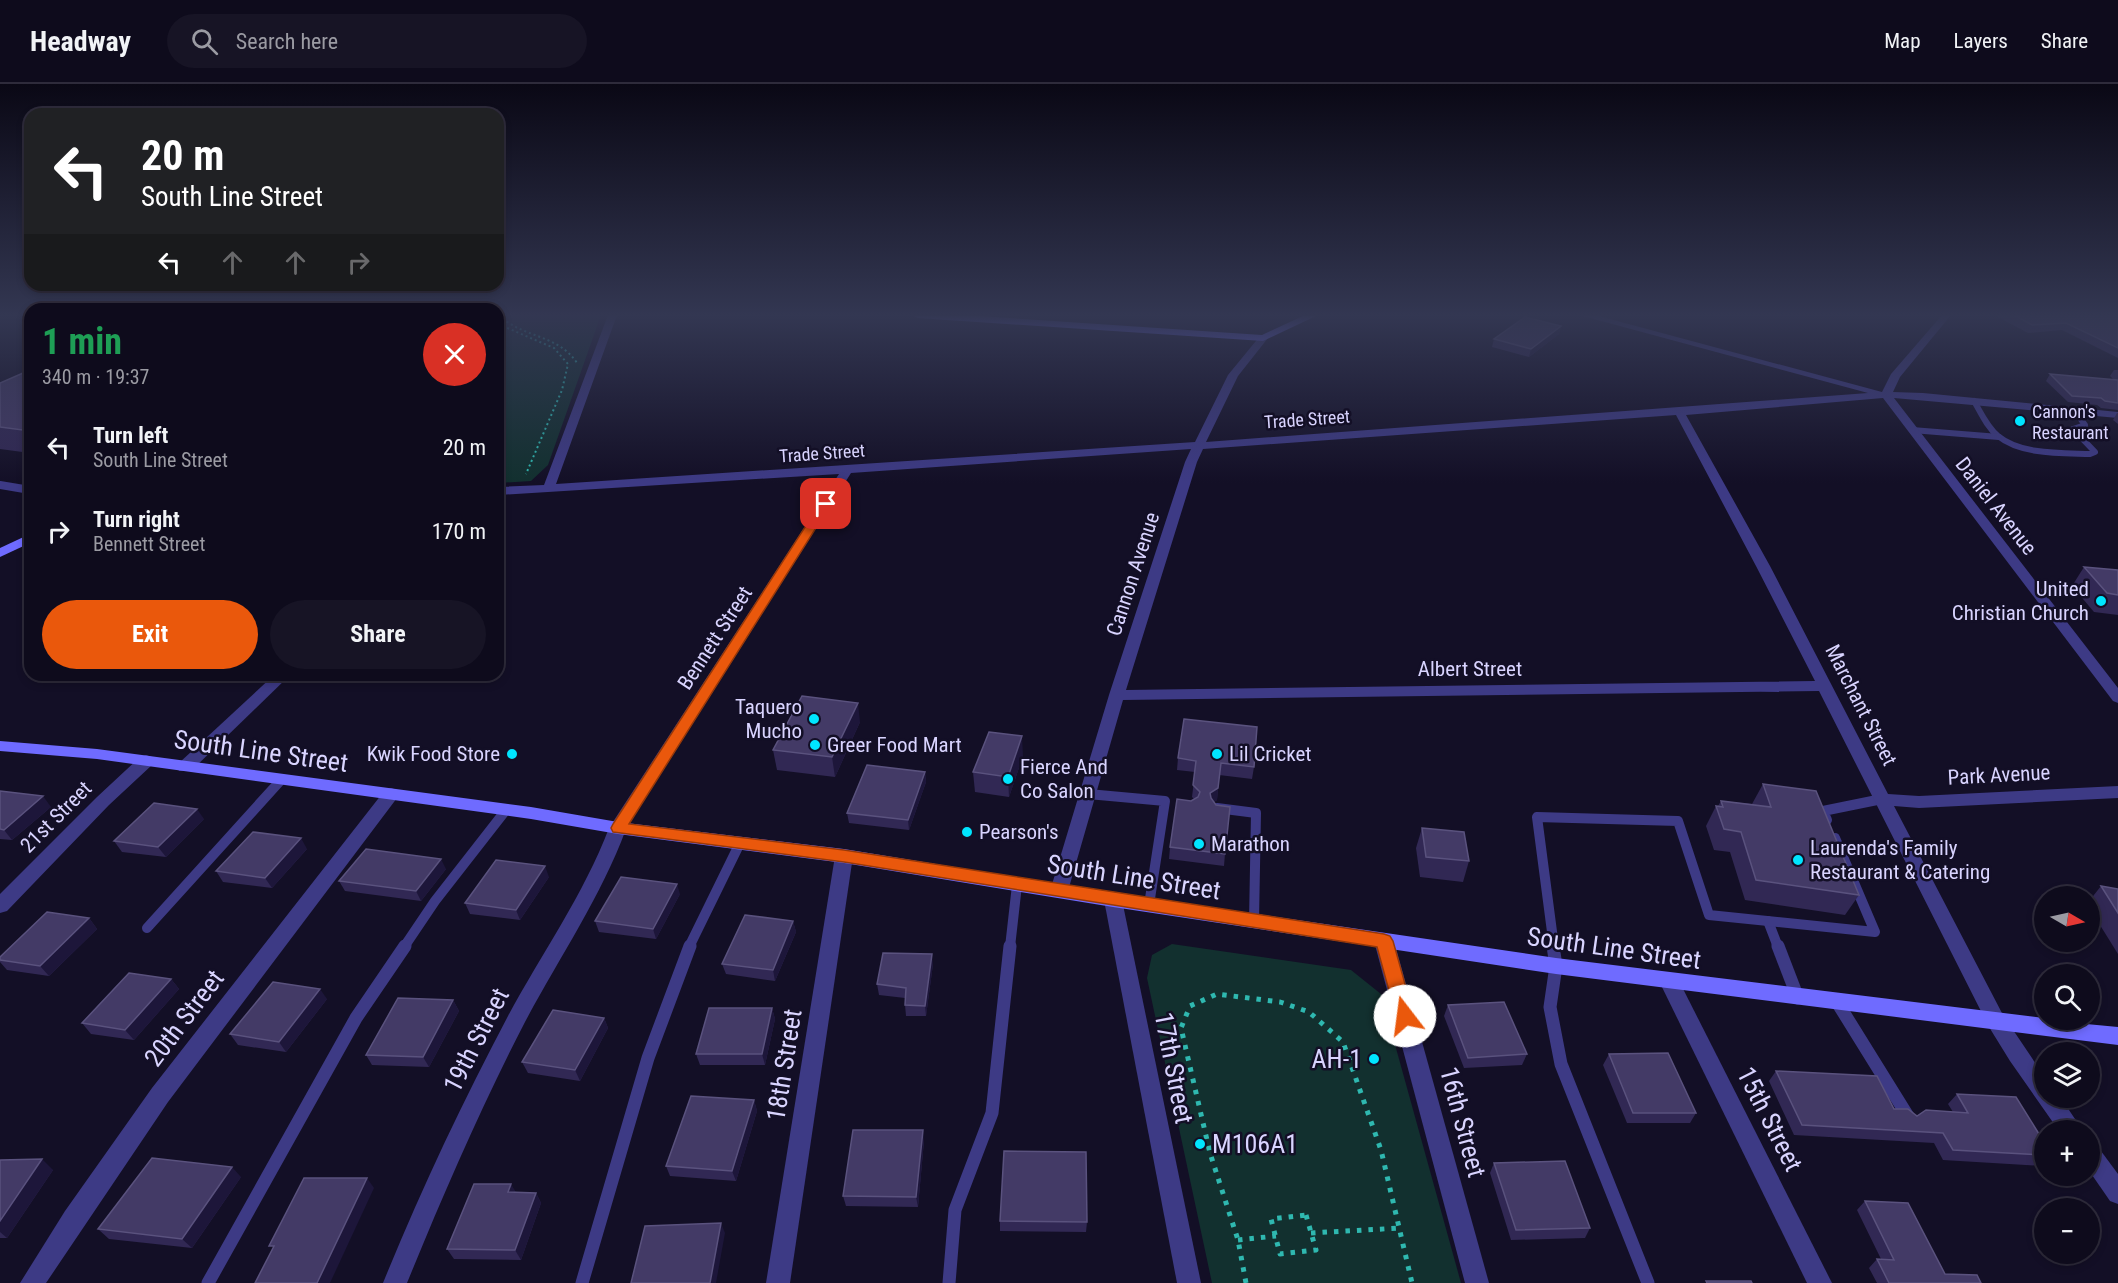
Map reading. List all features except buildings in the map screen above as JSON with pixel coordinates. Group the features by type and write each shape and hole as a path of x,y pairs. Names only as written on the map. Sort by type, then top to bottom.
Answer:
{"main road":[{"path":"0,553 24,541"},
{"name":"South Line Street","path":"0,746 97,754 506,810 618,828 844,856 1113,900 1556,966 1798,998 2118,1036"}],"street":[{"path":"548,489 593,371"},
{"name":"Cannon Avenue","path":"1059,891 1117,695 1191,462 1236,371"},
{"path":"1795,371 1886,395 1899,371"},
{"name":"Trade Street","path":"504,491 847,470 1678,412 1886,395 2118,415"},
{"name":"Daniel Avenue","path":"1886,395 2118,698"},
{"name":"Marchant Street","path":"1678,412 1763,566 1996,1021 2034,1079"},
{"name":"Bennett Street","path":"618,828 847,470"},
{"path":"185,767 277,681"},
{"name":"Albert Street","path":"1117,695 1824,686"},
{"name":"21st Street","path":"0,906 103,801 146,761"},
{"name":"Park Avenue","path":"1882,799 1919,802 2118,792"},
{"name":"20th Street","path":"32,1283 124,1145 187,1058 391,794"},
{"name":"19th Street","path":"395,1283 470,1110 535,984 609,855 618,828"},
{"name":"18th Street","path":"778,1283 844,856"},
{"name":"17th Street","path":"1113,900 1189,1283"},
{"name":"16th Street","path":"1384,941 1477,1283"},
{"name":"15th Street","path":"1669,981 1820,1283"},
{"path":"2056,1108 2065,1120"},
{"path":"2100,1168 2118,1193"}],"lane":[{"path":"1974,401 1999,437"},
{"path":"1912,430 1999,437 2046,452 2090,454 2095,452 2073,429 2085,425 2075,411"},
{"path":"0,485 24,489"},
{"path":"147,928 281,780"},
{"path":"1088,794 1169,802 1149,905"},
{"path":"1648,1283 1561,1064 1550,1006 1556,966 1537,817 1678,821 1709,915 1875,932 1823,811 1882,799"},
{"path":"1216,807 1256,813 1254,921"},
{"path":"208,1283 356,1018 435,901 506,810"},
{"path":"582,1283 635,1101 690,944 716,885 740,843"},
{"path":"950,1283 955,1210 992,1113 1017,885"},
{"path":"1768,921 1798,998"},
{"path":"1837,1002 1909,1118"}],"path":[{"path":"530,479 526,476 561,390 566,371"},
{"path":"537,448 546,447"},
{"path":"1246,1283 1238,1240 1210,1153 1181,1028 1190,1006 1203,998 1217,994 1280,1002 1310,1012 1343,1042 1381,1150 1412,1283"},
{"path":"1306,1215 1316,1250 1280,1254 1276,1236 1271,1219 1306,1215"},
{"path":"1311,1233 1400,1228"},
{"path":"1238,1240 1276,1236"}],"green space":[{"path":"504,371 581,371 548,465 531,481 504,483"},
{"path":"1172,944 1351,970 1381,994 1461,1283 1212,1283 1147,978 1152,955"}],"place":[{"name":"Cannon's Restaurant","path":"2020,421"},
{"name":"United Christian Church","path":"2101,601"},
{"name":"Taquero Mucho","path":"814,719"},
{"name":"Greer Food Mart","path":"815,745"},
{"name":"Kwik Food Store","path":"512,754"},
{"name":"Lil Cricket","path":"1217,754"},
{"name":"Fierce And Co Salon","path":"1008,779"},
{"name":"Pearson's","path":"967,832"},
{"name":"Marathon","path":"1199,844"},
{"name":"Laurenda's Family Restaurant & Catering","path":"1798,860"},
{"name":"AH-1","path":"1374,1059"},
{"name":"M106A1","path":"1200,1144"}],"route":[{"path":"826,504 618,828 844,856 1384,941 1405,1016"}]}
